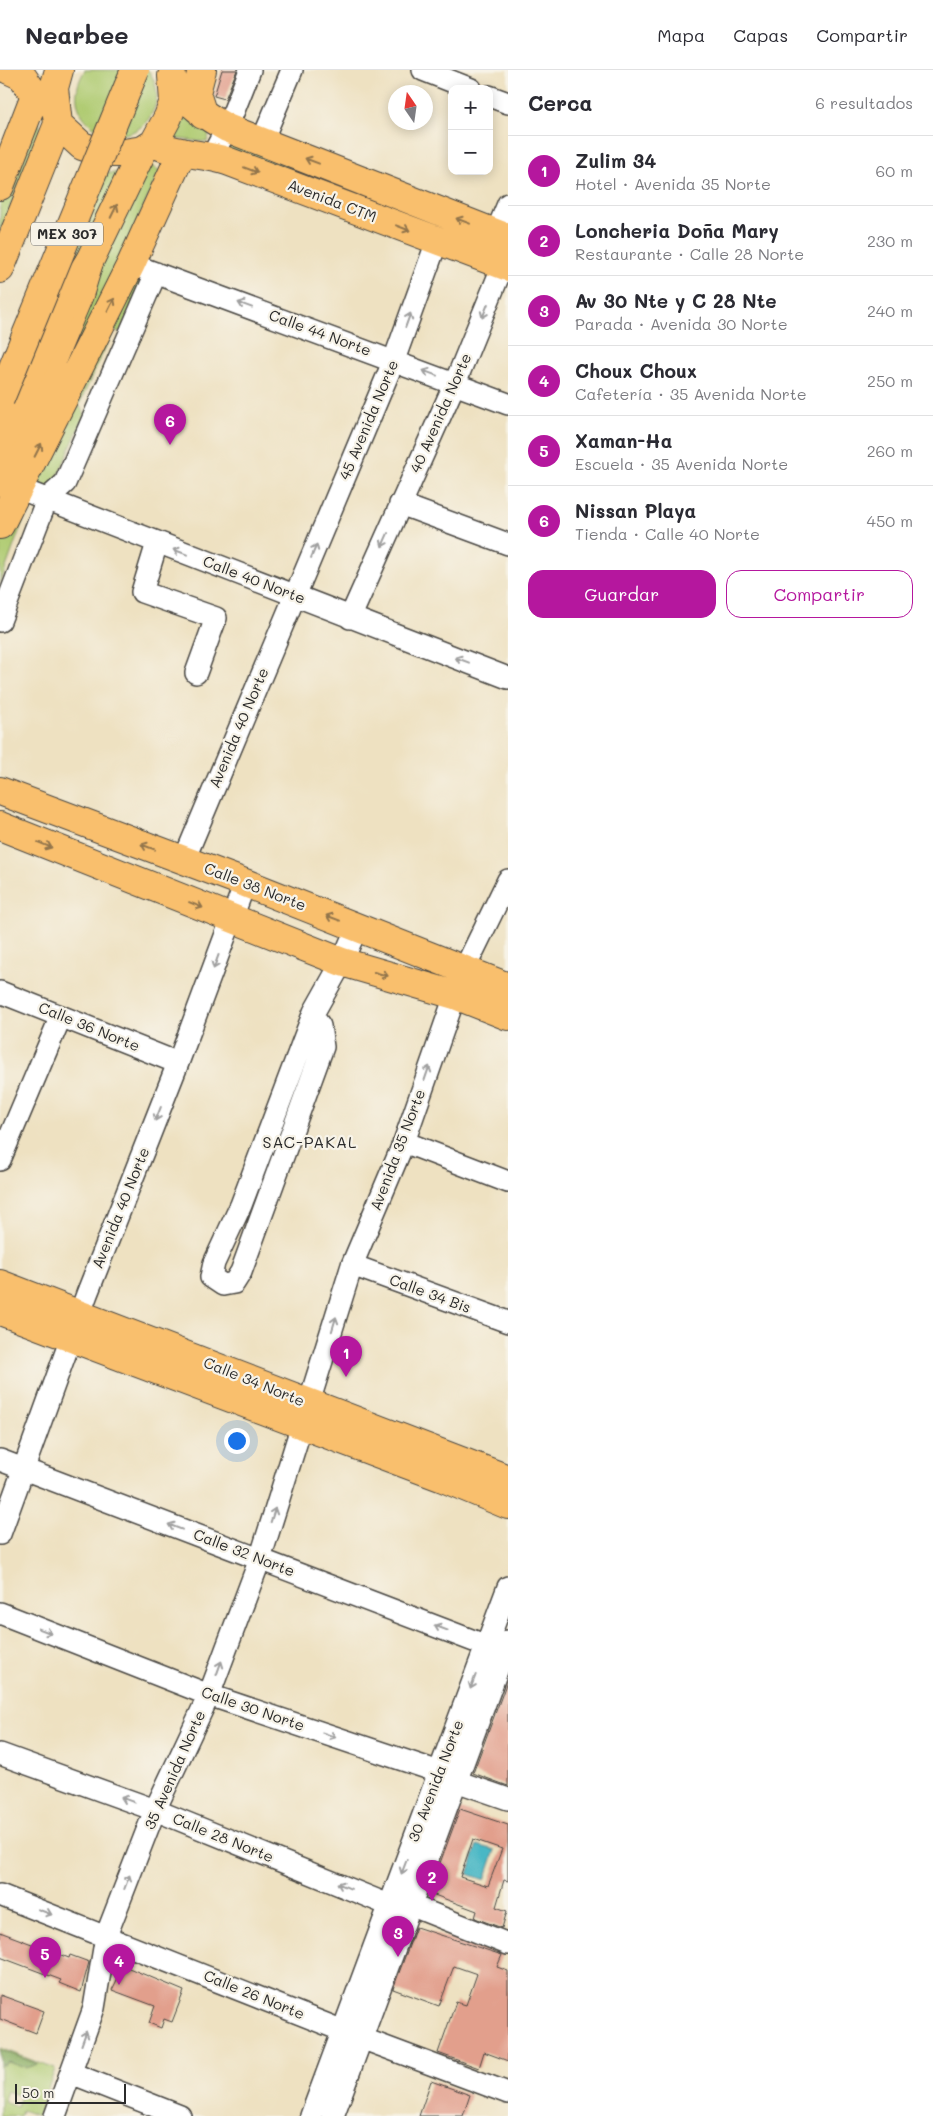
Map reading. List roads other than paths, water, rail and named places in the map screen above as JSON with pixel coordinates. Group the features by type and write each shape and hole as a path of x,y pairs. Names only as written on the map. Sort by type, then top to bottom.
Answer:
{"main road":[{"path":"8,70 22,76 82,146 103,153 124,153 149,147"},
{"path":"0,269 59,70"},
{"name":"MEX 307","path":"0,350 115,70"},
{"name":"MEX 307","path":"0,398 134,70"},
{"path":"202,70 196,94 203,115"},
{"path":"0,443 37,357 69,291 89,262 171,109 174,101 172,75"},
{"name":"Avenida CTM","path":"172,75 187,101 203,115 227,128 502,236"},
{"path":"0,186 49,108"},
{"name":"Avenida CTM","path":"149,147 212,156 506,266"},
{"path":"6,484 143,268 182,152"},
{"path":"0,524 6,484 79,295 89,262"},
{"name":"Calle 38 Norte","path":"0,791 357,927 460,983 508,1016"},
{"name":"Calle 38 Norte","path":"0,826 342,962 460,983 508,987"},
{"name":"Calle 34 Norte","path":"0,1284 76,1326 306,1415 443,1478 508,1505"},
{"name":"Calle 34 Norte","path":"0,1311 76,1326"},
{"name":"Calle 34 Norte","path":"306,1415 508,1479"}],"street":[{"path":"212,156 227,128 250,70"},
{"path":"262,141 292,70"},
{"path":"423,70 461,85"},
{"path":"493,97 508,103"},
{"path":"506,266 502,236 508,204"},
{"name":"45 Avenida Norte","path":"295,596 394,360 437,241"},
{"name":"40 Avenida Norte","path":"350,618 506,266"},
{"path":"0,621 47,499 65,483 143,268"},
{"name":"Calle 44 Norte","path":"143,268 508,404"},
{"name":"Calle 40 Norte","path":"6,484 508,678"},
{"path":"400,504 508,544"},
{"path":"157,543 142,592 216,618 196,673"},
{"name":"Avenida 40 Norte","path":"184,860 295,596"},
{"name":"Avenida 35 Norte","path":"306,1415 352,1265 404,1142 460,983 508,880"},
{"name":"Avenida 40 Norte","path":"0,1534 76,1326 245,884"},
{"path":"312,1016 320,1026 323,1047 241,1272 234,1284 223,1285 213,1280 210,1274 241,1204 312,1016 342,962 357,927"},
{"name":"Calle 36 Norte","path":"0,992 178,1062"},
{"path":"0,1160 61,1016"},
{"path":"404,1142 508,1182"},
{"name":"Calle 34 Bis","path":"352,1265 508,1322"},
{"name":"35 Avenida Norte","path":"55,2116 94,2008 106,1936 155,1810 209,1695 260,1559 306,1415"},
{"name":"Calle 32 Norte","path":"0,1460 260,1559 502,1648"},
{"path":"502,1648 508,1587"},
{"name":"Calle 30 Norte","path":"0,1613 209,1695 508,1799"},
{"name":"30 Avenida Norte","path":"333,2116 352,2035 447,1777 502,1648"},
{"name":"Calle 28 Norte","path":"0,1754 155,1810 400,1905 508,1944"},
{"name":"Calle 26 Norte","path":"0,1895 352,2035 508,2093"},
{"name":"30 Avenida Norte","path":"312,2116 390,1957 400,1905"},
{"path":"71,2073 180,2116"}],"water":[{"path":"477,1845 495,1850 485,1880 468,1874"}],"place":[{"name":"Nissan Playa","path":"170,445"},
{"name":"Zulim 34","path":"346,1377"},
{"name":"Loncheria Doña Mary","path":"432,1901"},
{"name":"Av 30 Nte y C 28 Nte","path":"398,1957"},
{"name":"Xaman-Ha","path":"45,1978"},
{"name":"Choux Choux","path":"119,1985"}],"district":[{"name":"SAC-PAKAL","path":"310,1142"}]}
